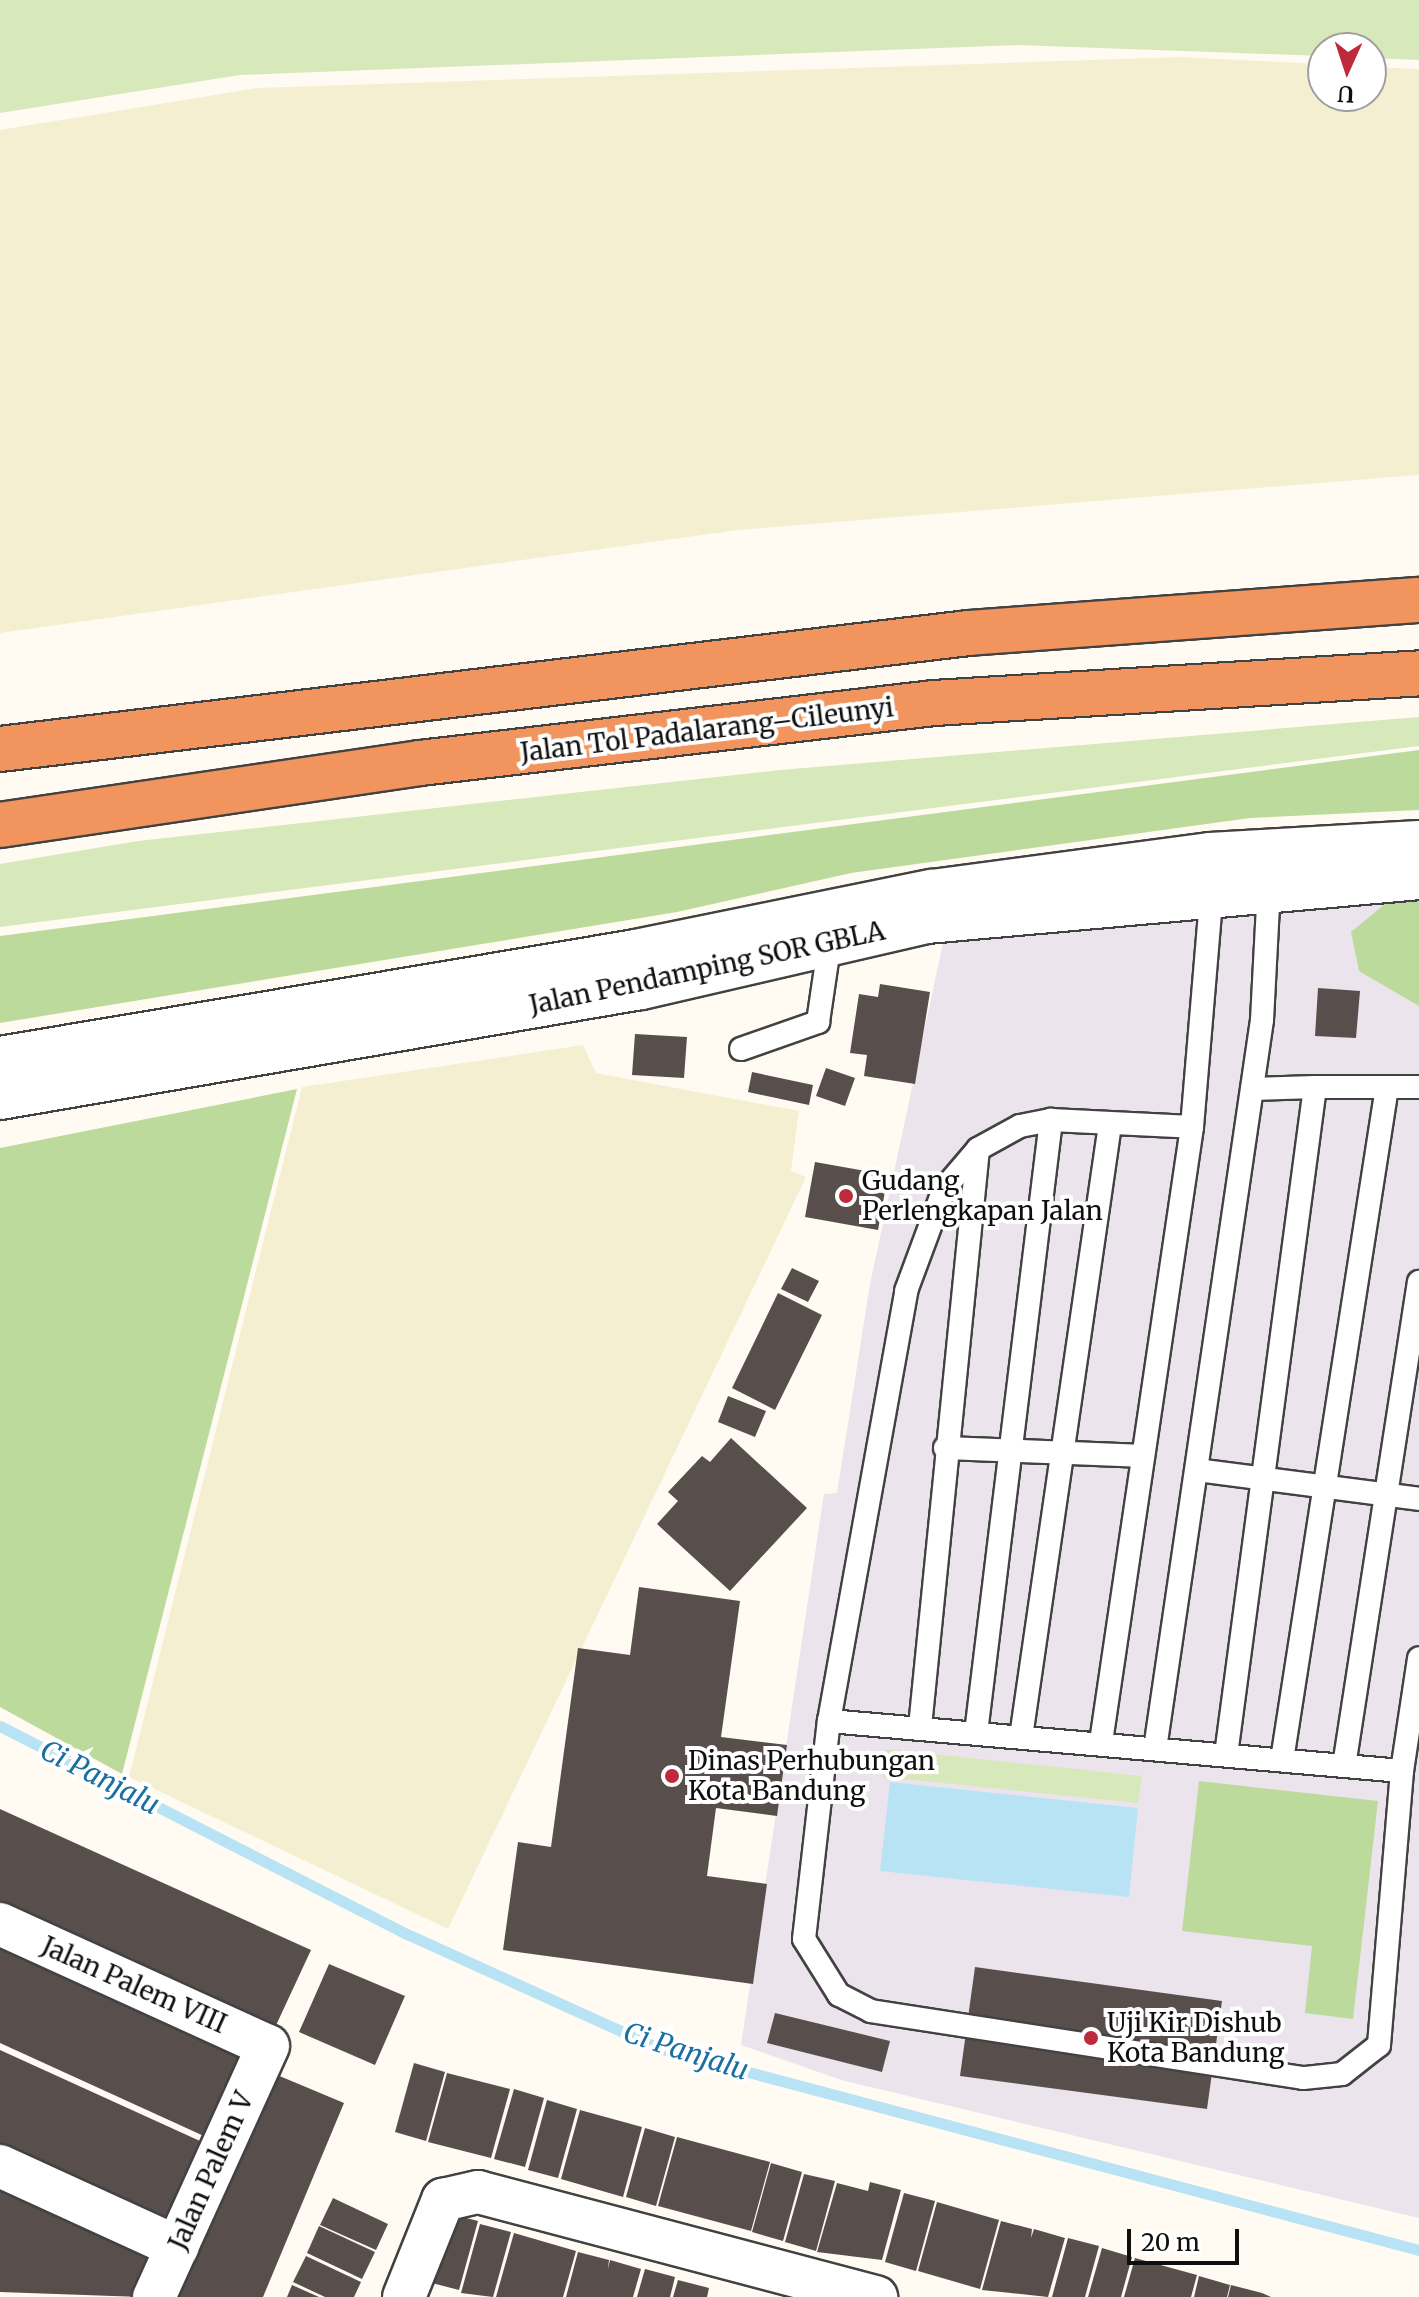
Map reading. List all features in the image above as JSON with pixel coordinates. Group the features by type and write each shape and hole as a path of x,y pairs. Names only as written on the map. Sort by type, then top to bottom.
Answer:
{"highway":[{"path":"0,749 968,633 1419,600"},
{"name":"Jalan Tol Padalarang–Cileunyi","path":"0,825 420,763 934,703 1419,673"}],"street":[{"name":"Jalan Pendamping SOR GBLA","path":"0,1097 641,987 927,921 1419,843"},
{"name":"Jalan Pendamping SOR GBLA","path":"0,1059 636,952 804,913 1211,874 1269,888 1419,877"},
{"name":"Jalan Palem VIII","path":"0,1924 268,2046"},
{"name":"Jalan Palem V","path":"154,2297 268,2046"},
{"path":"0,2166 177,2247"},
{"path":"404,2297 443,2200 468,2192 876,2297"}],"lane":[{"path":"1101,1742 1140,1456 1192,1127 1211,874"},
{"path":"1155,1749 1252,1089 1269,888"},
{"path":"741,1049 818,1022 830,941"},
{"path":"1226,1755 1267,1482 1315,1087"},
{"path":"1282,1760 1387,1087"},
{"path":"1252,1089 1419,1087"},
{"path":"1192,1127 1051,1120 1020,1126 978,1149 944,1189 906,1291 829,1721 804,1939 839,1995 871,2011 1303,2078 1342,2074 1379,2045 1402,1771 1419,1658"},
{"path":"976,1733 1051,1120"},
{"path":"1021,1737 1065,1454 1110,1125"},
{"path":"920,1727 945,1448 978,1149"},
{"path":"1344,1766 1419,1282"},
{"path":"945,1448 1140,1456"},
{"path":"1197,1470 1267,1482 1419,1499"},
{"path":"829,1721 1101,1742 1402,1771"}],"shaded area":[{"path":"1179,57 1307,63 1307,112 1387,112 1387,68 1419,69 1419,475 738,530 0,633 0,130 257,88"},
{"path":"1419,901 1419,2218 841,2080 741,2045 824,1494 837,1493 870,1284 943,943 1345,902"},
{"path":"583,1045 596,1073 799,1111 791,1171 806,1177 448,1929 129,1777 302,1087"}],"green space":[{"path":"0,0 1419,0 1419,60 1387,59 1387,32 1307,32 1307,55 1018,45 240,75 0,113"},
{"path":"1419,717 1419,746 0,927 0,864 138,841 780,770"},
{"path":"1419,750 1419,810 1250,818 851,873 677,912 0,1023 0,936"},
{"path":"1391,899 1419,899 1419,1006 1359,971 1351,932"},
{"path":"297,1089 122,1774 0,1707 0,1148"},
{"path":"886,1749 1142,1776 1138,1803 883,1777"},
{"path":"1199,1781 1378,1801 1353,2019 1305,2013 1312,1946 1182,1931"}],"water":[{"path":"890,1782 1138,1808 1129,1897 880,1871"}],"building":[{"path":"880,984 930,992 915,1084 864,1076 867,1055 850,1053 859,994 878,997"},
{"path":"1318,988 1360,991 1356,1038 1315,1036"},
{"path":"635,1034 687,1037 684,1078 632,1075"},
{"path":"826,1068 855,1078 845,1106 816,1096"},
{"path":"752,1072 813,1085 809,1105 748,1092"},
{"name":"Gudang Perlengkapan Jalan","path":"815,1162 888,1175 878,1230 805,1217"},
{"path":"792,1268 819,1281 808,1302 781,1289"},
{"path":"778,1293 822,1315 775,1410 732,1388"},
{"path":"728,1396 766,1411 755,1437 718,1422"},
{"path":"731,1438 807,1508 730,1591 657,1524 678,1501 668,1492 702,1456 710,1462"},
{"name":"Dinas Perhubungan Kota Bandung","path":"639,1587 740,1601 721,1737 787,1745 777,1816 716,1808 707,1876 767,1884 753,1984 503,1950 518,1842 551,1847 578,1648 630,1655"},
{"path":"0,1809 311,1950 272,2034 0,1910"},
{"path":"0,1931 260,2049 217,2142 0,2043"},
{"path":"329,1964 405,1996 375,2065 299,2032"},
{"name":"Uji Kir Dishub Kota Bandung","path":"975,1967 1222,2001 1207,2109 960,2076"},
{"path":"775,2013 890,2041 882,2072 767,2043"},
{"path":"0,2050 211,2146 171,2232 0,2154"},
{"path":"414,2063 445,2072 426,2141 395,2132"},
{"path":"270,2072 344,2103 263,2297 176,2297"},
{"path":"447,2073 510,2089 491,2158 428,2142"},
{"path":"514,2089 544,2098 525,2167 494,2159"},
{"path":"547,2100 577,2109 558,2178 528,2170"},
{"path":"580,2110 642,2127 623,2197 561,2179"},
{"path":"645,2128 675,2137 656,2206 626,2197"},
{"path":"677,2137 770,2162 751,2231 658,2206"},
{"path":"771,2163 802,2172 783,2241 752,2232"},
{"path":"804,2174 835,2181 816,2251 785,2242"},
{"path":"0,2180 162,2253 141,2297 0,2292"},
{"path":"870,2182 901,2190 882,2260 817,2252 837,2183 868,2191"},
{"path":"904,2193 935,2201 916,2271 885,2262"},
{"path":"333,2198 388,2224 376,2250 320,2225"},
{"path":"937,2202 999,2220 980,2289 918,2271"},
{"path":"447,2213 478,2221 459,2290 428,2282"},
{"path":"1001,2221 1032,2229 1031,2238 1034,2229 1065,2238 1048,2297 982,2290"},
{"path":"480,2224 511,2232 493,2297 461,2293"},
{"path":"319,2226 375,2252 362,2279 307,2253"},
{"path":"514,2233 576,2251 563,2297 496,2297"},
{"path":"1068,2238 1099,2246 1085,2297 1052,2297"},
{"path":"1102,2248 1132,2257 1121,2297 1088,2297"},
{"path":"578,2252 609,2260 608,2269 610,2260 641,2269 633,2297 566,2297"},
{"path":"306,2256 361,2282 354,2297 325,2297 293,2282"},
{"path":"1135,2258 1197,2275 1191,2297 1124,2297"},
{"path":"645,2269 675,2277 670,2297 637,2297"},
{"path":"1199,2276 1230,2285 1227,2297 1194,2297"},
{"path":"678,2280 709,2288 707,2297 673,2297"},
{"path":"292,2285 319,2297 287,2297"},
{"path":"1231,2285 1262,2293 1271,2297 1228,2297"}],"waterway":[{"name":"Ci Panjalu","path":"0,1726 407,1934 658,2048 1419,2250"}],"place":[{"name":"Gudang Perlengkapan Jalan","path":"846,1196"},
{"name":"Dinas Perhubungan Kota Bandung","path":"672,1776"},
{"name":"Uji Kir Dishub Kota Bandung","path":"1091,2038"}]}
